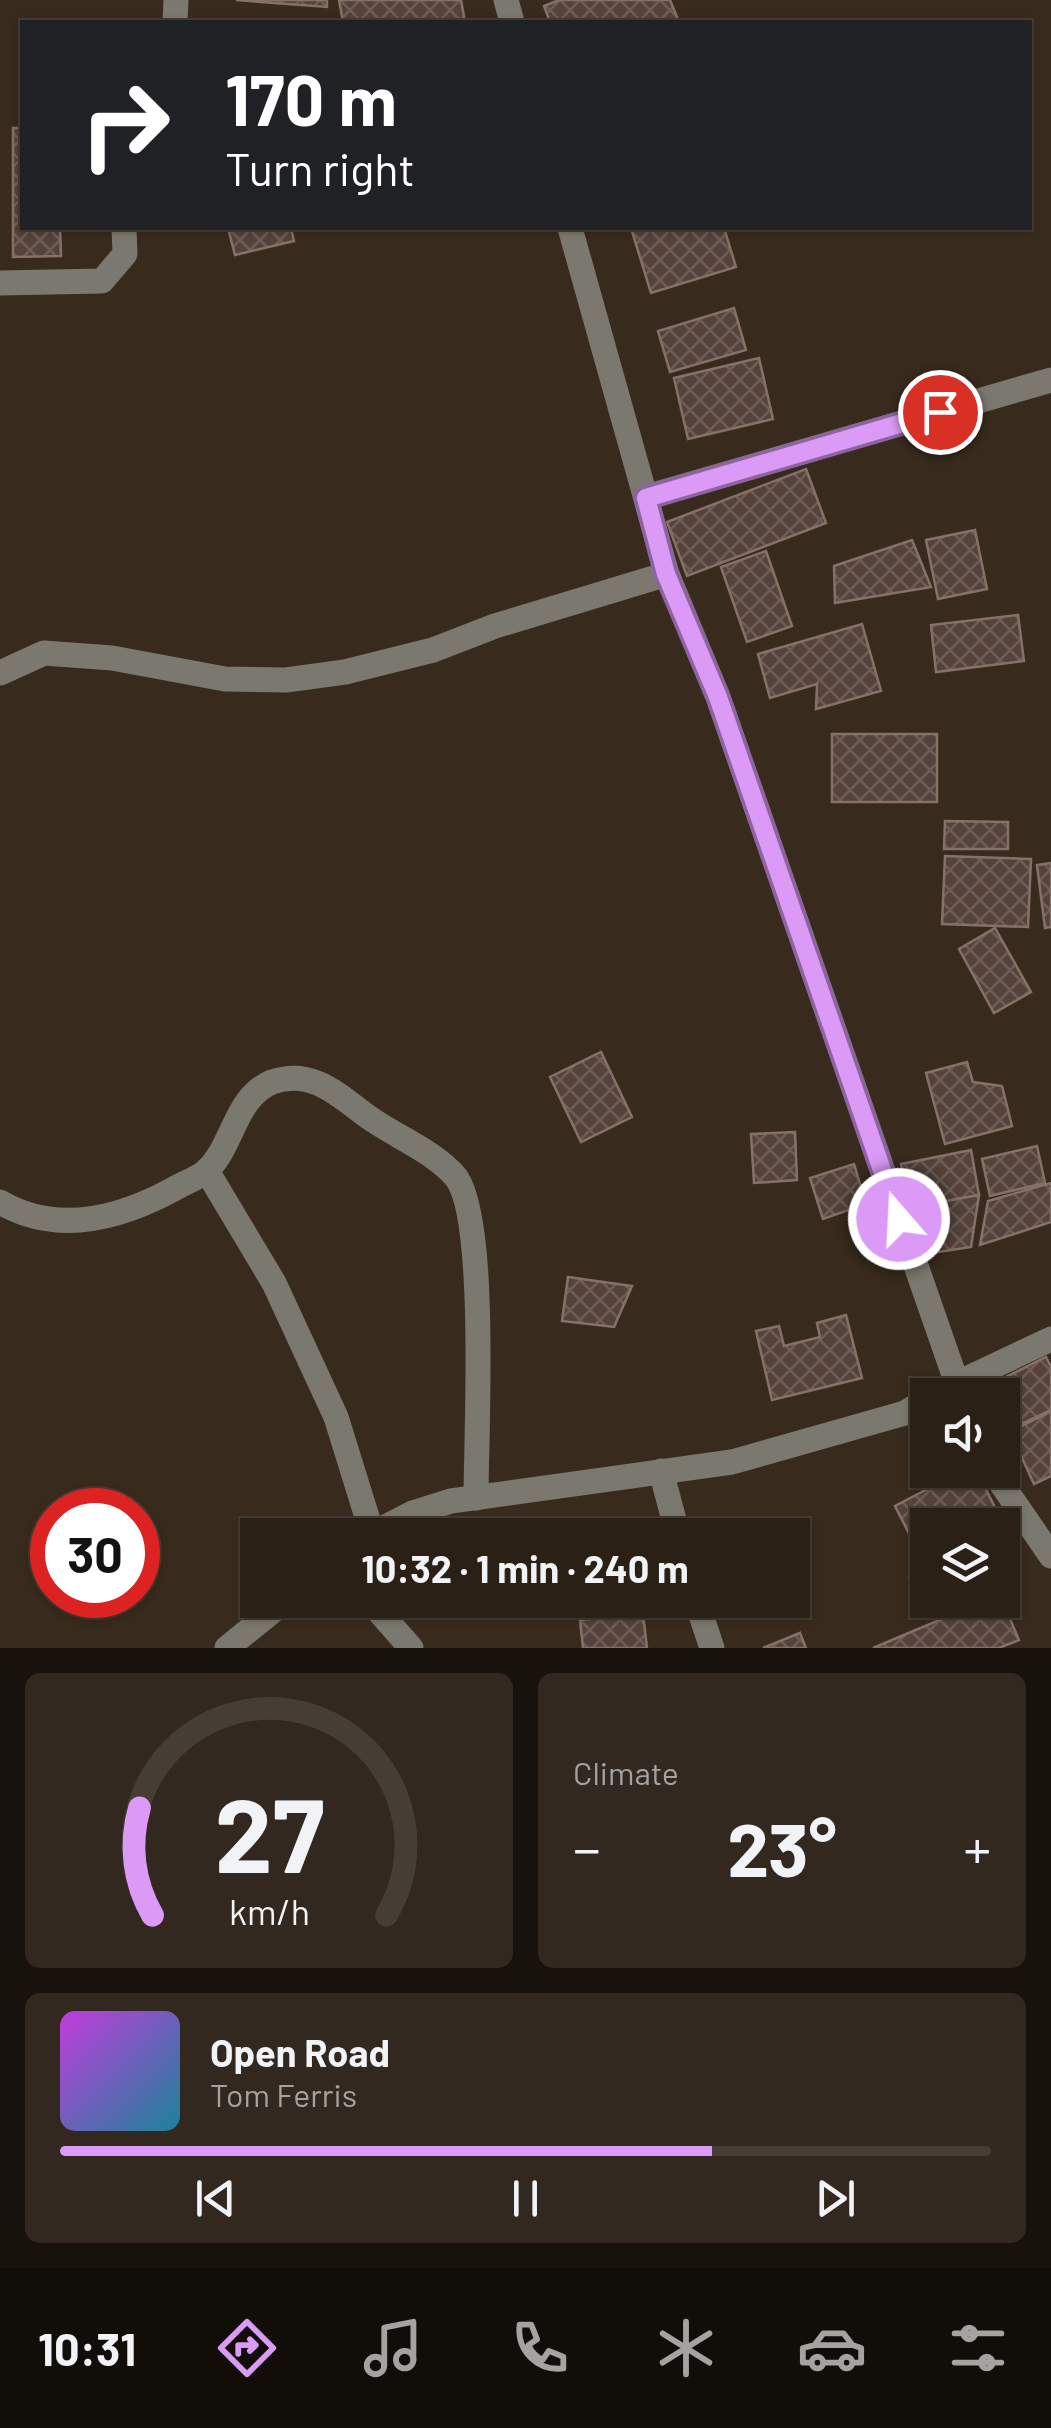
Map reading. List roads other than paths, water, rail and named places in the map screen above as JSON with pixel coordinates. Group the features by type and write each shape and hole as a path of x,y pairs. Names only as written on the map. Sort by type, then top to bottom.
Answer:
{"street":[{"path":"0,283 102,281 126,254 124,230"},
{"path":"571,230 666,574 718,697 946,1378"},
{"path":"646,498 1051,380"},
{"path":"0,673 44,654 112,658 225,679 286,680 344,672 433,650 495,626 666,574"},
{"path":"0,1202 24,1216 68,1222 134,1210 207,1171 256,1092 273,1082 298,1079 330,1086 454,1175 467,1197 474,1254 476,1498"},
{"path":"207,1171 274,1284 336,1417 366,1518"},
{"path":"975,1378 1051,1339"},
{"path":"402,1518 476,1498 598,1484 661,1470 732,1462 910,1410"},
{"path":"661,1470 674,1518"},
{"path":"1004,1488 1051,1556"},
{"path":"226,1648 264,1618"},
{"path":"384,1618 412,1648"},
{"path":"702,1618 712,1648"}]}
